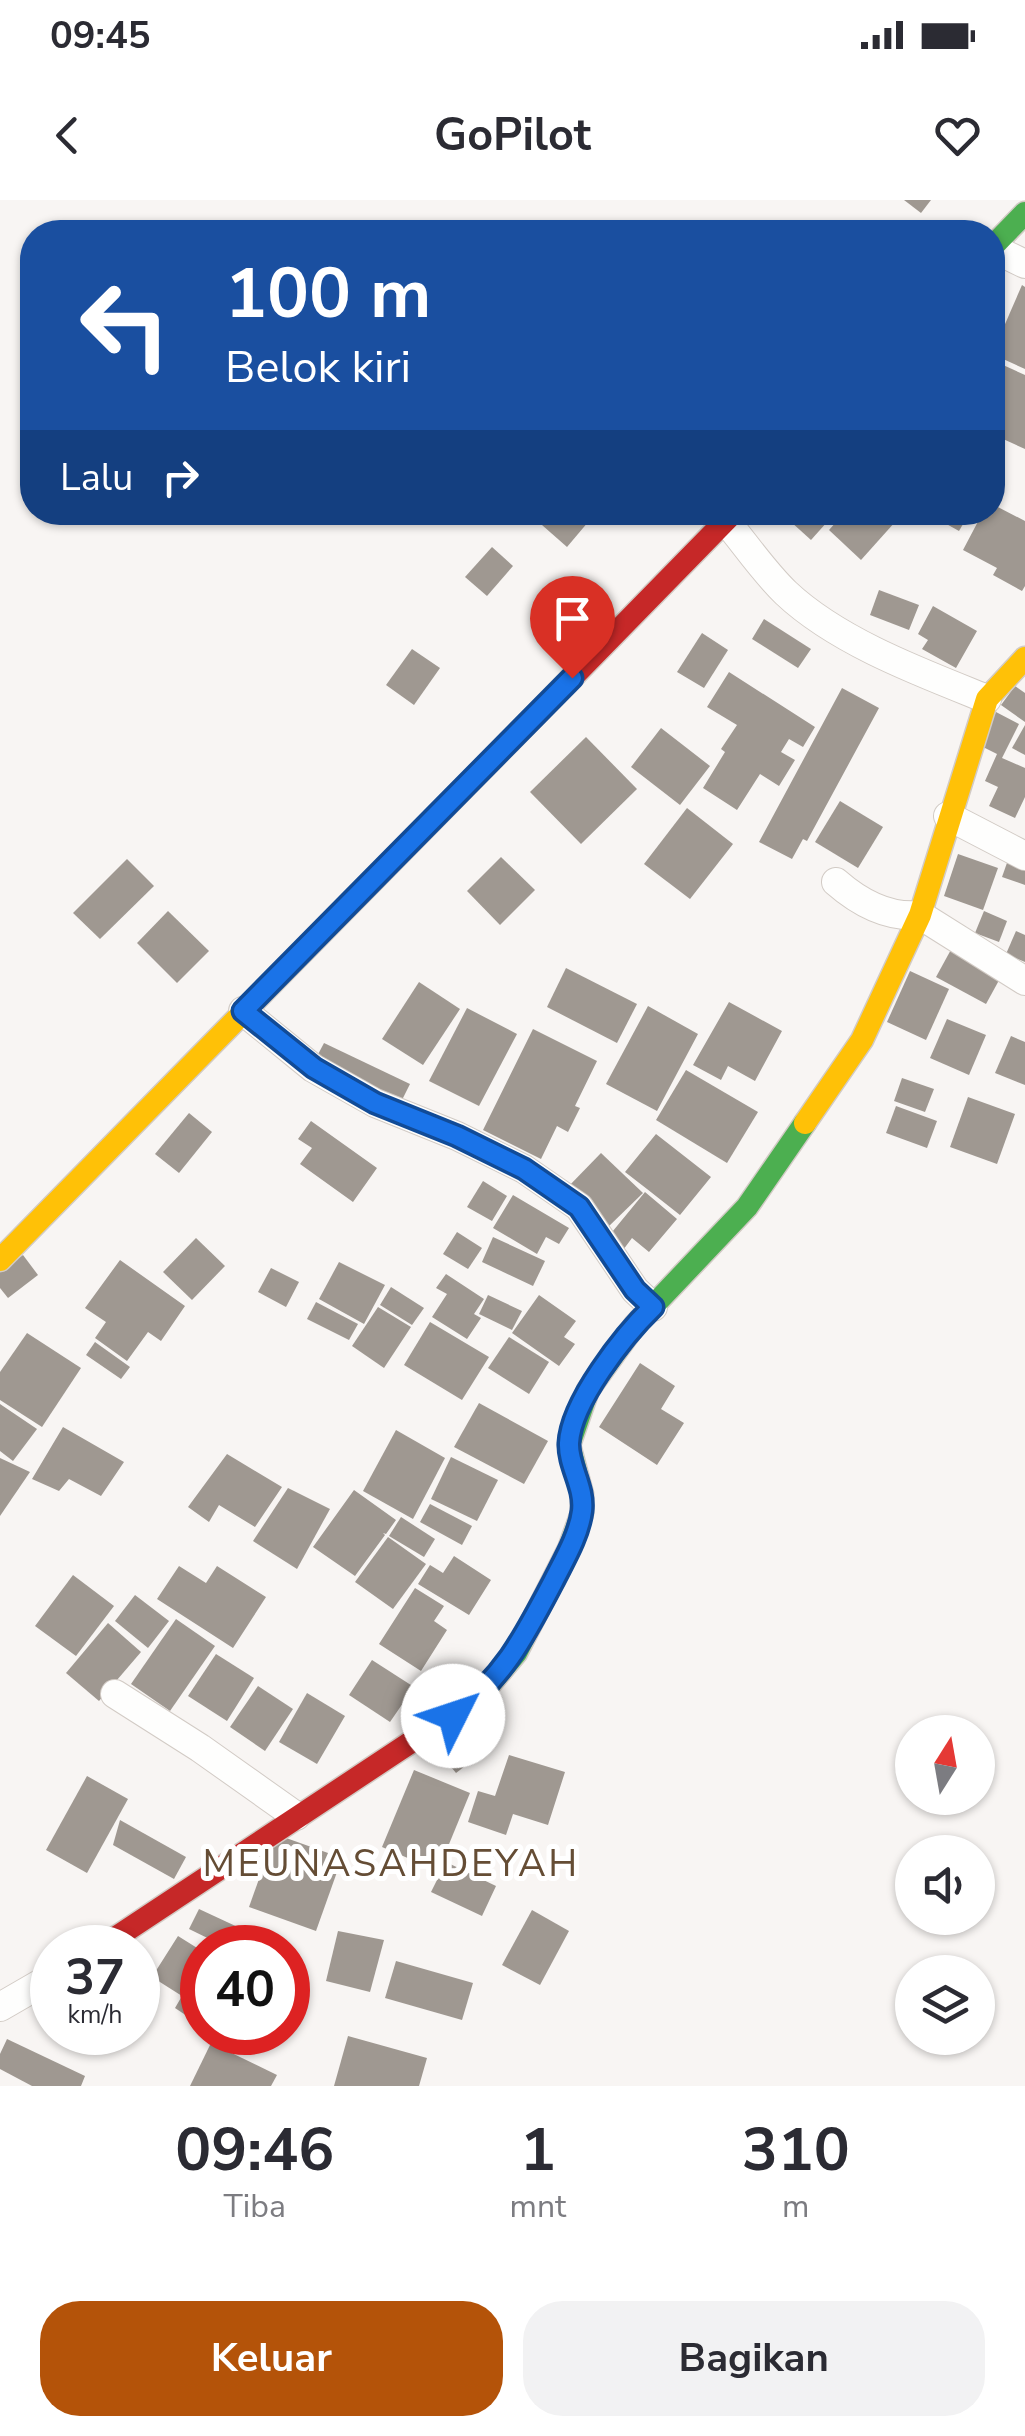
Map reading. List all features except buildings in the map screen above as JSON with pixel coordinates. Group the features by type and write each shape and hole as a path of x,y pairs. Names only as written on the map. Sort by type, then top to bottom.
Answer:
{"street":[{"path":"1005,234 1025,213"},
{"path":"0,1260 723,525"},
{"path":"737,525 784,591 814,617 933,678 987,700"},
{"path":"137,1925 296,1816 453,1716 484,1692 516,1652 570,1549 582,1513 582,1494 569,1445 588,1390 635,1324 747,1207 862,1040 920,915 987,700 1025,658"},
{"path":"948,816 1025,856"},
{"path":"836,882 874,908 920,915 1025,980"},
{"path":"243,1011 329,1076 375,1103 457,1136 524,1169 579,1207 635,1290 653,1307"},
{"path":"115,1694 296,1816"},
{"path":"0,2006 30,1989"}],"traffic: fast":[{"path":"1005,234 1025,213"},
{"path":"464,1707 484,1691 516,1653 569,1549 582,1513 582,1494 569,1445 588,1390 635,1325 747,1207 805,1123"}],"traffic: slow":[{"path":"805,1123 862,1040 920,915 987,699 1025,658"},
{"path":"0,1260 509,742"}],"traffic: jam":[{"path":"509,742 721,525"},
{"path":"135,1925 464,1707"}],"district":[{"name":"MEUNASAHDEYAH","path":"391,1863"}],"route":[{"path":"453,1716 484,1692 516,1652 570,1549 582,1513 582,1494 569,1445 572,1430 588,1390 605,1364 653,1307 635,1290 579,1207 524,1169 457,1136 375,1103 314,1068 243,1011 572,678"}]}
